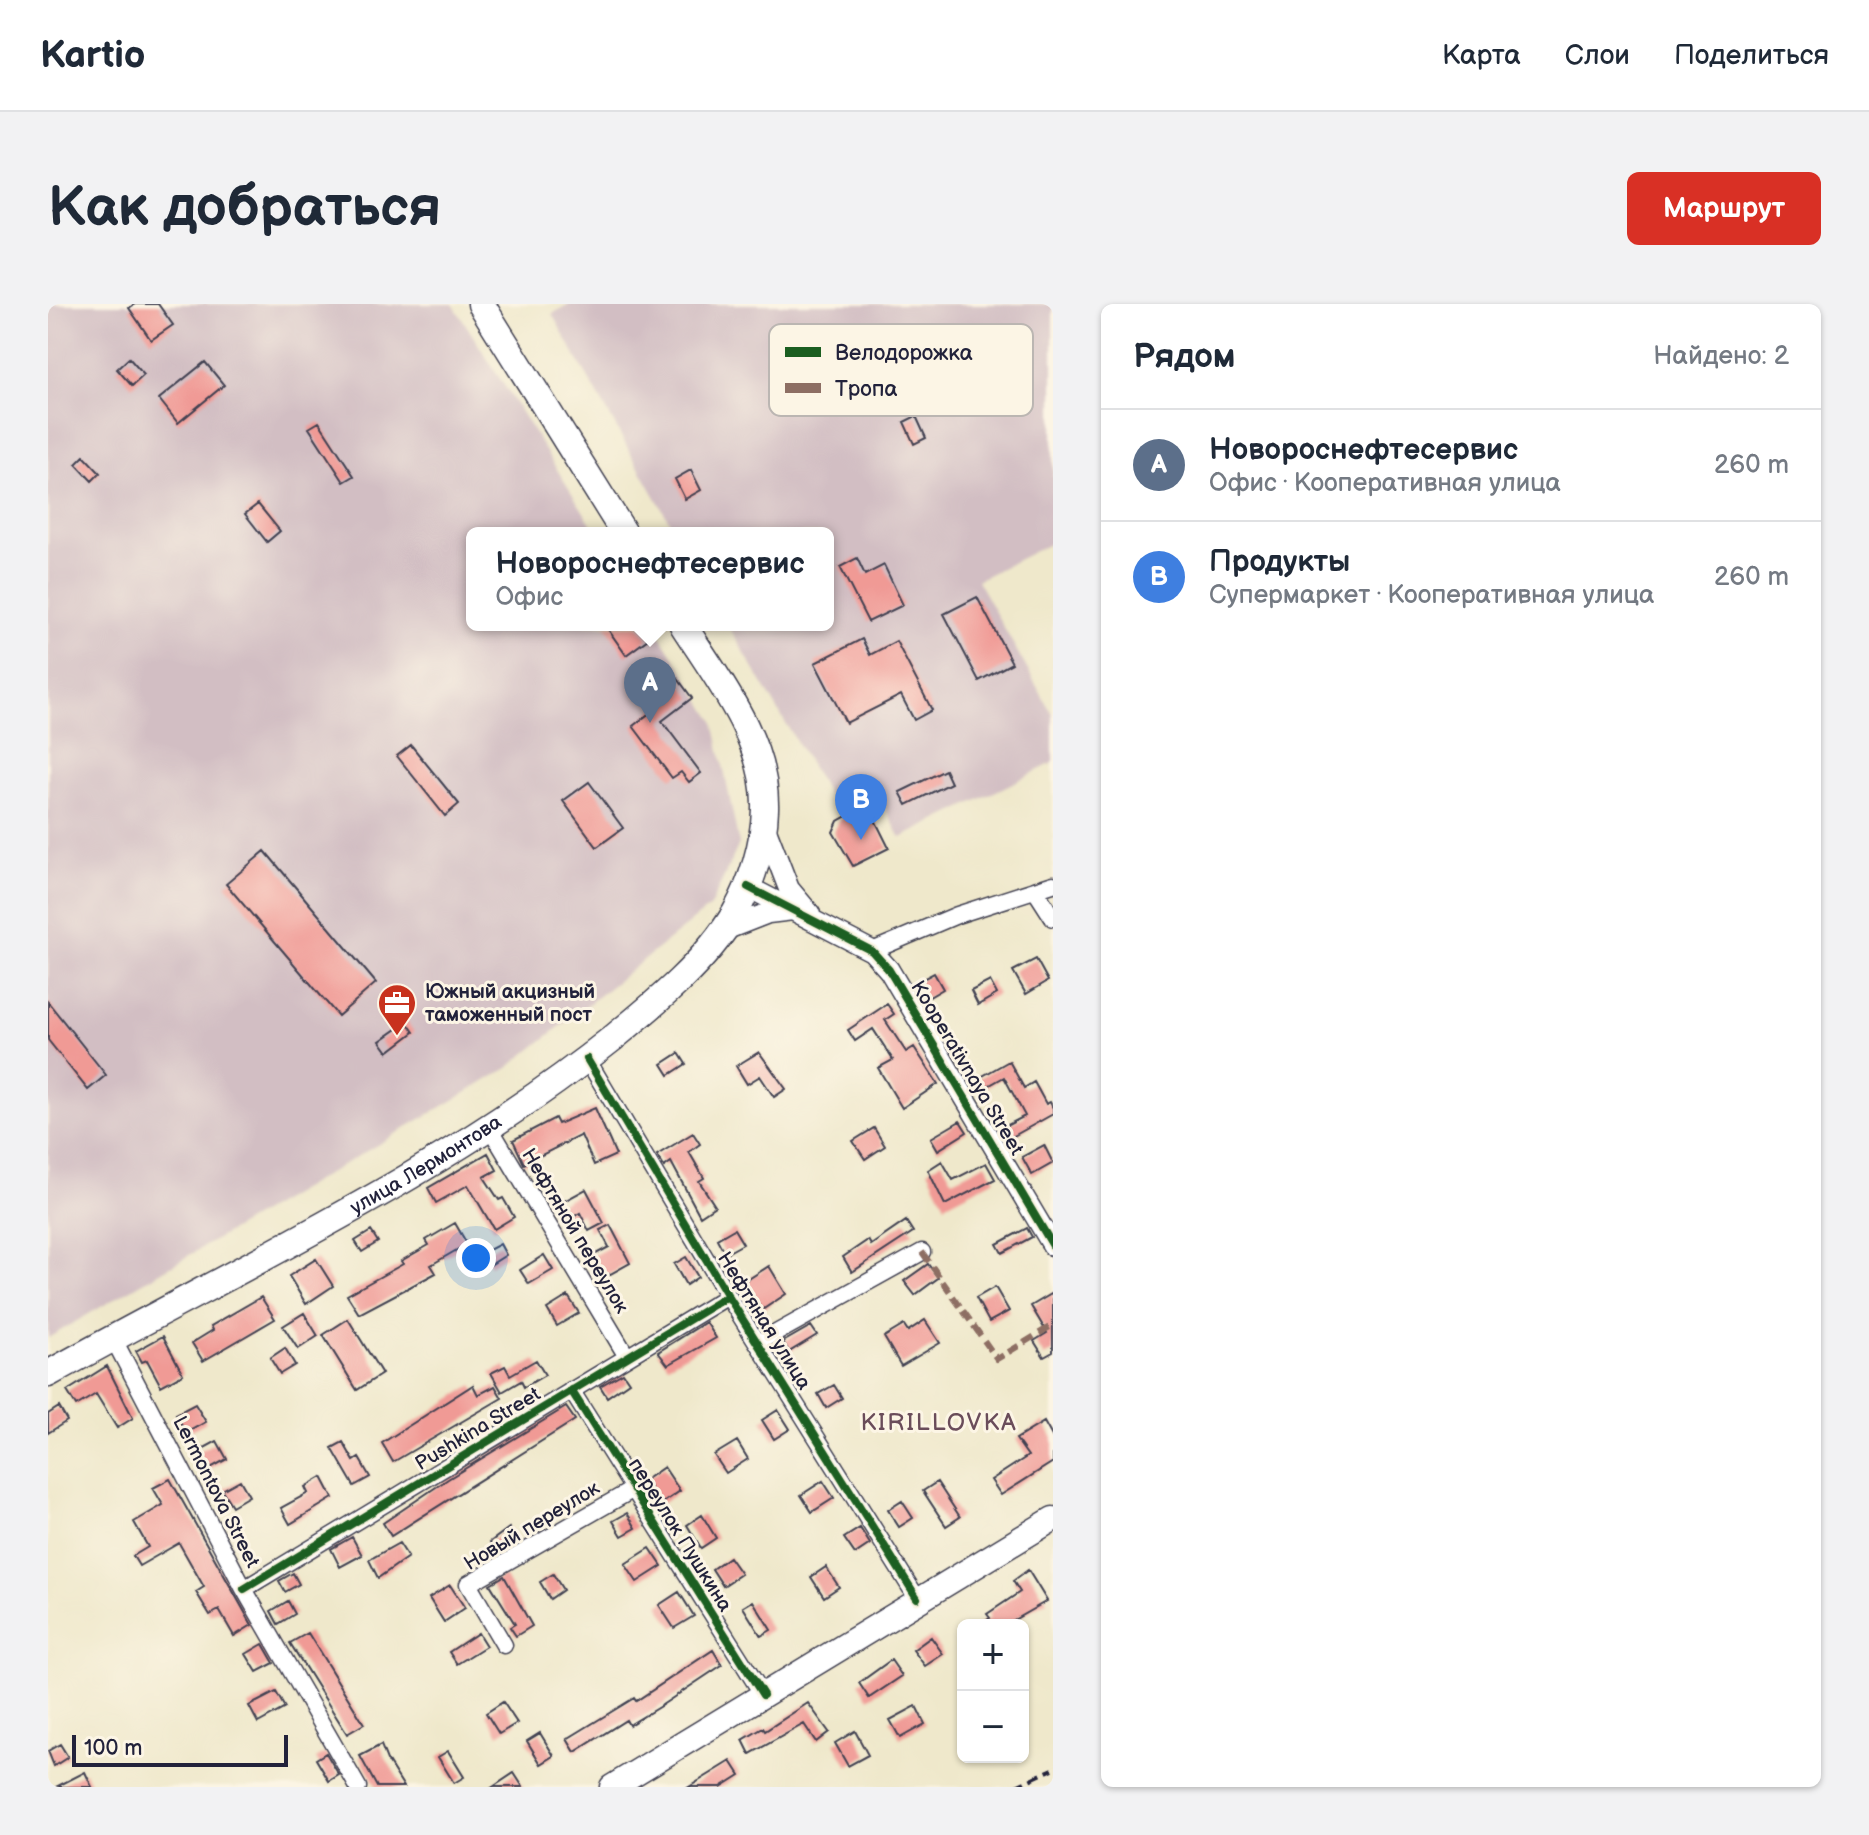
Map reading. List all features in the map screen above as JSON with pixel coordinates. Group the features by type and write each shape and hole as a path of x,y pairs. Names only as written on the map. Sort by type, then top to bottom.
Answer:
{"main road":[{"path":"481,304 620,527"},
{"name":"улица Лермонтова","path":"48,1374 490,1128 587,1059 687,973 722,931 748,887 764,823 764,787 752,740 687,631"},
{"path":"612,1787 917,1598 1053,1519"}],"street":[{"path":"764,823 789,889 815,920"},
{"path":"748,887 872,951 957,915 1053,884"},
{"path":"1035,890 1053,918"},
{"path":"722,931 768,913 793,910"},
{"name":"Kooperativnaya Street","path":"872,951 900,986 1053,1246"},
{"name":"Нефтяная улица","path":"587,1059 728,1296 760,1342 917,1598"},
{"name":"Нефтяной переулок","path":"490,1128 626,1355"},
{"path":"760,1342 922,1252"},
{"name":"Pushkina Street","path":"244,1589 728,1296"},
{"name":"Lermontova Street","path":"113,1338 244,1589 358,1787"},
{"name":"переулок Пушкина","path":"571,1390 763,1695"},
{"name":"Новый переулок","path":"504,1645 468,1584 632,1490"}],"shaded area":[{"path":"48,304 453,304 593,527 466,527 466,631 658,631 714,721 739,844 710,907 508,1068 48,1338"},
{"path":"570,304 1053,304 1053,542 977,580 1053,715 1053,763 901,838 870,780 829,797 732,631 834,631 834,527 673,527 552,314"}],"building":[{"path":"135,304 158,304 173,325 151,340 129,308"},
{"path":"129,358 144,375 132,386 117,369"},
{"path":"205,362 224,385 178,423 159,399"},
{"path":"916,416 926,438 914,444 904,422"},
{"path":"319,422 354,476 344,482 309,428"},
{"path":"84,456 100,473 92,481 76,464"},
{"path":"691,470 701,490 685,499 675,479"},
{"path":"258,504 280,531 267,542 245,514"},
{"path":"857,558 865,575 884,565 903,605 868,622 840,567"},
{"path":"977,597 1012,663 979,681 944,614"},
{"path":"609,631 642,631 648,639 626,655"},
{"path":"862,639 870,655 896,641 932,710 914,720 901,695 846,723 815,663"},
{"path":"665,661 692,698 662,721 701,773 689,782 681,772 672,778 633,726 660,705 641,679"},
{"path":"411,745 459,804 445,816 397,756"},
{"path":"945,770 951,783 907,805 900,792"},
{"path":"589,782 623,828 597,847 563,801"},
{"path":"854,812 863,822 873,816 889,848 853,866 833,832 838,821"},
{"path":"265,851 376,983 338,1016 226,884"},
{"path":"1036,959 1048,981 1026,994 1013,971"},
{"path":"934,973 943,989 924,1000 915,983"},
{"path":"990,981 997,994 978,1005 971,991"},
{"path":"48,1002 106,1075 88,1090 48,1040"},
{"path":"887,1004 894,1014 885,1020 906,1052 914,1047 938,1084 902,1108 878,1068 893,1060 873,1029 855,1041 848,1030"},
{"name":"Южный акцизный таможенный пост","path":"407,1022 414,1032 388,1052 380,1041"},
{"path":"759,1052 786,1089 774,1097 760,1076 747,1084 736,1066"},
{"path":"679,1053 686,1064 669,1075 662,1064"},
{"path":"1009,1061 1024,1088 1034,1082 1046,1104 1050,1102 1053,1108 1053,1114 1010,1138 1004,1127 1025,1116 1004,1077 979,1091 974,1081"},
{"path":"595,1108 616,1155 594,1165 581,1135 524,1164 513,1140 555,1118 558,1124"},
{"path":"960,1121 967,1132 938,1150 931,1138"},
{"path":"874,1128 885,1146 865,1159 853,1141"},
{"path":"693,1133 700,1144 689,1152 704,1178 699,1181 715,1206 700,1216 671,1162 664,1167 657,1155"},
{"path":"1044,1145 1053,1163 1032,1175 1022,1157"},
{"path":"488,1153 497,1170 484,1177 499,1200 503,1198 514,1217 494,1229 468,1185 436,1203 428,1188"},
{"path":"942,1161 953,1180 986,1163 995,1179 945,1205 928,1170"},
{"path":"586,1189 604,1223 589,1231 580,1213 563,1223 553,1207"},
{"path":"906,1221 913,1232 852,1272 843,1257 868,1240 871,1245"},
{"path":"455,1223 467,1244 431,1265 436,1273 359,1314 347,1295 403,1264 401,1261 429,1245 426,1240"},
{"path":"610,1225 630,1263 603,1278 592,1256 609,1247 600,1230"},
{"path":"1027,1228 1032,1237 1002,1253 997,1244"},
{"path":"734,1229 743,1244 725,1254 717,1239"},
{"path":"371,1231 378,1242 362,1252 355,1241"},
{"path":"500,1244 506,1255 490,1265 483,1253"},
{"path":"544,1255 553,1270 529,1284 520,1270"},
{"path":"686,1257 698,1277 686,1285 674,1264"},
{"path":"316,1259 333,1286 306,1304 289,1276"},
{"path":"928,1264 938,1278 915,1295 904,1281"},
{"path":"769,1266 786,1294 762,1310 744,1282"},
{"path":"995,1287 1009,1311 989,1322 976,1298"},
{"path":"1053,1293 1053,1352 1044,1357 1034,1341 1047,1333 1031,1306"},
{"path":"568,1296 579,1313 557,1326 547,1309"},
{"path":"261,1297 275,1319 203,1361 192,1343 213,1330 211,1326"},
{"path":"304,1313 318,1336 298,1349 283,1326"},
{"path":"348,1319 382,1374 357,1390 323,1335"},
{"path":"925,1320 940,1343 901,1366 884,1337 904,1325 908,1331"},
{"path":"706,1322 716,1338 668,1365 658,1352"},
{"path":"811,1326 817,1335 789,1352 783,1342"},
{"path":"163,1336 183,1374 161,1386 147,1360 142,1362 136,1351"},
{"path":"285,1348 295,1365 280,1374 270,1358"},
{"path":"536,1360 545,1375 524,1387 521,1381 502,1392 491,1373 505,1366 510,1375"},
{"path":"107,1366 133,1418 117,1428 96,1394 76,1406 67,1391"},
{"path":"623,1373 629,1382 607,1397 600,1386"},
{"path":"473,1385 478,1395 495,1386 502,1398 393,1462 382,1443"},
{"path":"834,1385 842,1398 826,1408 818,1394"},
{"path":"195,1404 206,1422 186,1433 176,1414"},
{"path":"59,1407 67,1421 48,1433 48,1414"},
{"path":"566,1407 575,1420 391,1536 383,1523"},
{"path":"778,1410 790,1429 774,1439 762,1420"},
{"path":"1044,1422 1053,1438 1053,1462 1001,1495 991,1480 1028,1456 1016,1439"},
{"path":"217,1441 227,1459 207,1470 197,1452"},
{"path":"737,1441 748,1459 726,1473 714,1455"},
{"path":"343,1442 354,1461 359,1458 370,1477 354,1486 332,1448"},
{"path":"664,1467 680,1491 661,1504 645,1480"},
{"path":"322,1477 333,1498 290,1524 281,1508 308,1493 305,1487"},
{"path":"170,1479 252,1625 234,1636 219,1610 210,1615 196,1592 204,1587 179,1543 139,1566 133,1556 148,1547 134,1522 163,1505 153,1488"},
{"path":"240,1480 249,1496 232,1506 222,1490"},
{"path":"823,1481 834,1498 812,1512 801,1495"},
{"path":"937,1482 960,1517 946,1526 923,1491"},
{"path":"902,1501 913,1518 899,1527 888,1510"},
{"path":"627,1513 636,1528 622,1536 613,1521"},
{"path":"702,1515 716,1538 701,1548 687,1525"},
{"path":"509,1528 518,1542 497,1555 490,1542"},
{"path":"860,1528 870,1544 855,1554 844,1538"},
{"path":"352,1537 362,1555 340,1567 331,1549"},
{"path":"399,1543 408,1557 378,1578 369,1560"},
{"path":"650,1548 662,1566 637,1582 625,1564"},
{"path":"729,1557 741,1574 723,1586 712,1569"},
{"path":"826,1567 839,1587 824,1597 811,1577"},
{"path":"1028,1570 1047,1601 1016,1619 988,1619 987,1614 1020,1592 1013,1581"},
{"path":"293,1573 299,1584 285,1592 279,1581"},
{"path":"553,1574 563,1590 550,1599 540,1582"},
{"path":"504,1576 532,1626 516,1636 510,1627 515,1624 490,1584"},
{"path":"450,1585 465,1608 444,1622 429,1598"},
{"path":"679,1592 694,1616 674,1628 659,1605"},
{"path":"288,1601 295,1614 278,1624 271,1611"},
{"path":"753,1601 771,1630 761,1636 743,1607"},
{"path":"308,1633 364,1724 347,1734 290,1643"},
{"path":"478,1633 486,1646 457,1664 449,1652"},
{"path":"931,1637 943,1654 925,1666 913,1650"},
{"path":"263,1644 274,1663 257,1672 246,1654"},
{"path":"713,1650 722,1665 629,1725 626,1720 575,1752 567,1739 634,1698 636,1701"},
{"path":"891,1660 902,1676 869,1698 859,1683"},
{"path":"276,1692 285,1708 258,1723 249,1706"},
{"path":"503,1702 517,1723 499,1734 486,1713"},
{"path":"808,1703 829,1732 816,1742 804,1724 750,1754 743,1740 763,1728 765,1731"},
{"path":"916,1706 925,1724 900,1738 890,1720"},
{"path":"855,1731 868,1755 848,1766 835,1743"},
{"path":"540,1733 554,1756 541,1764 527,1741"},
{"path":"60,1744 68,1757 54,1766 48,1751"},
{"path":"381,1745 404,1787 377,1787 360,1756"},
{"path":"448,1751 464,1777 454,1783 438,1757"},
{"path":"326,1753 339,1775 329,1781 316,1759"},
{"path":"731,1761 740,1775 721,1787 689,1787"},
{"path":"85,1772 92,1787 56,1787"},
{"path":"514,1773 523,1787 493,1787"}],"railway":[{"path":"1014,1787 1053,1769"}],"marked path":[{"path":"922,1252 997,1359 1053,1325"}],"cycle path":[{"path":"748,887 872,951 889,970 1053,1246"},
{"path":"587,1059 728,1296 917,1598"},
{"path":"244,1589 728,1296"},
{"path":"571,1390 763,1695"}],"place":[{"name":"Новороснефтесервис","path":"650,723"},
{"name":"Продукты","path":"861,840"},
{"name":"Южный акцизный таможенный пост","path":"397,1037"}],"district":[{"name":"KIRILLOVKA","path":"939,1422"}]}
